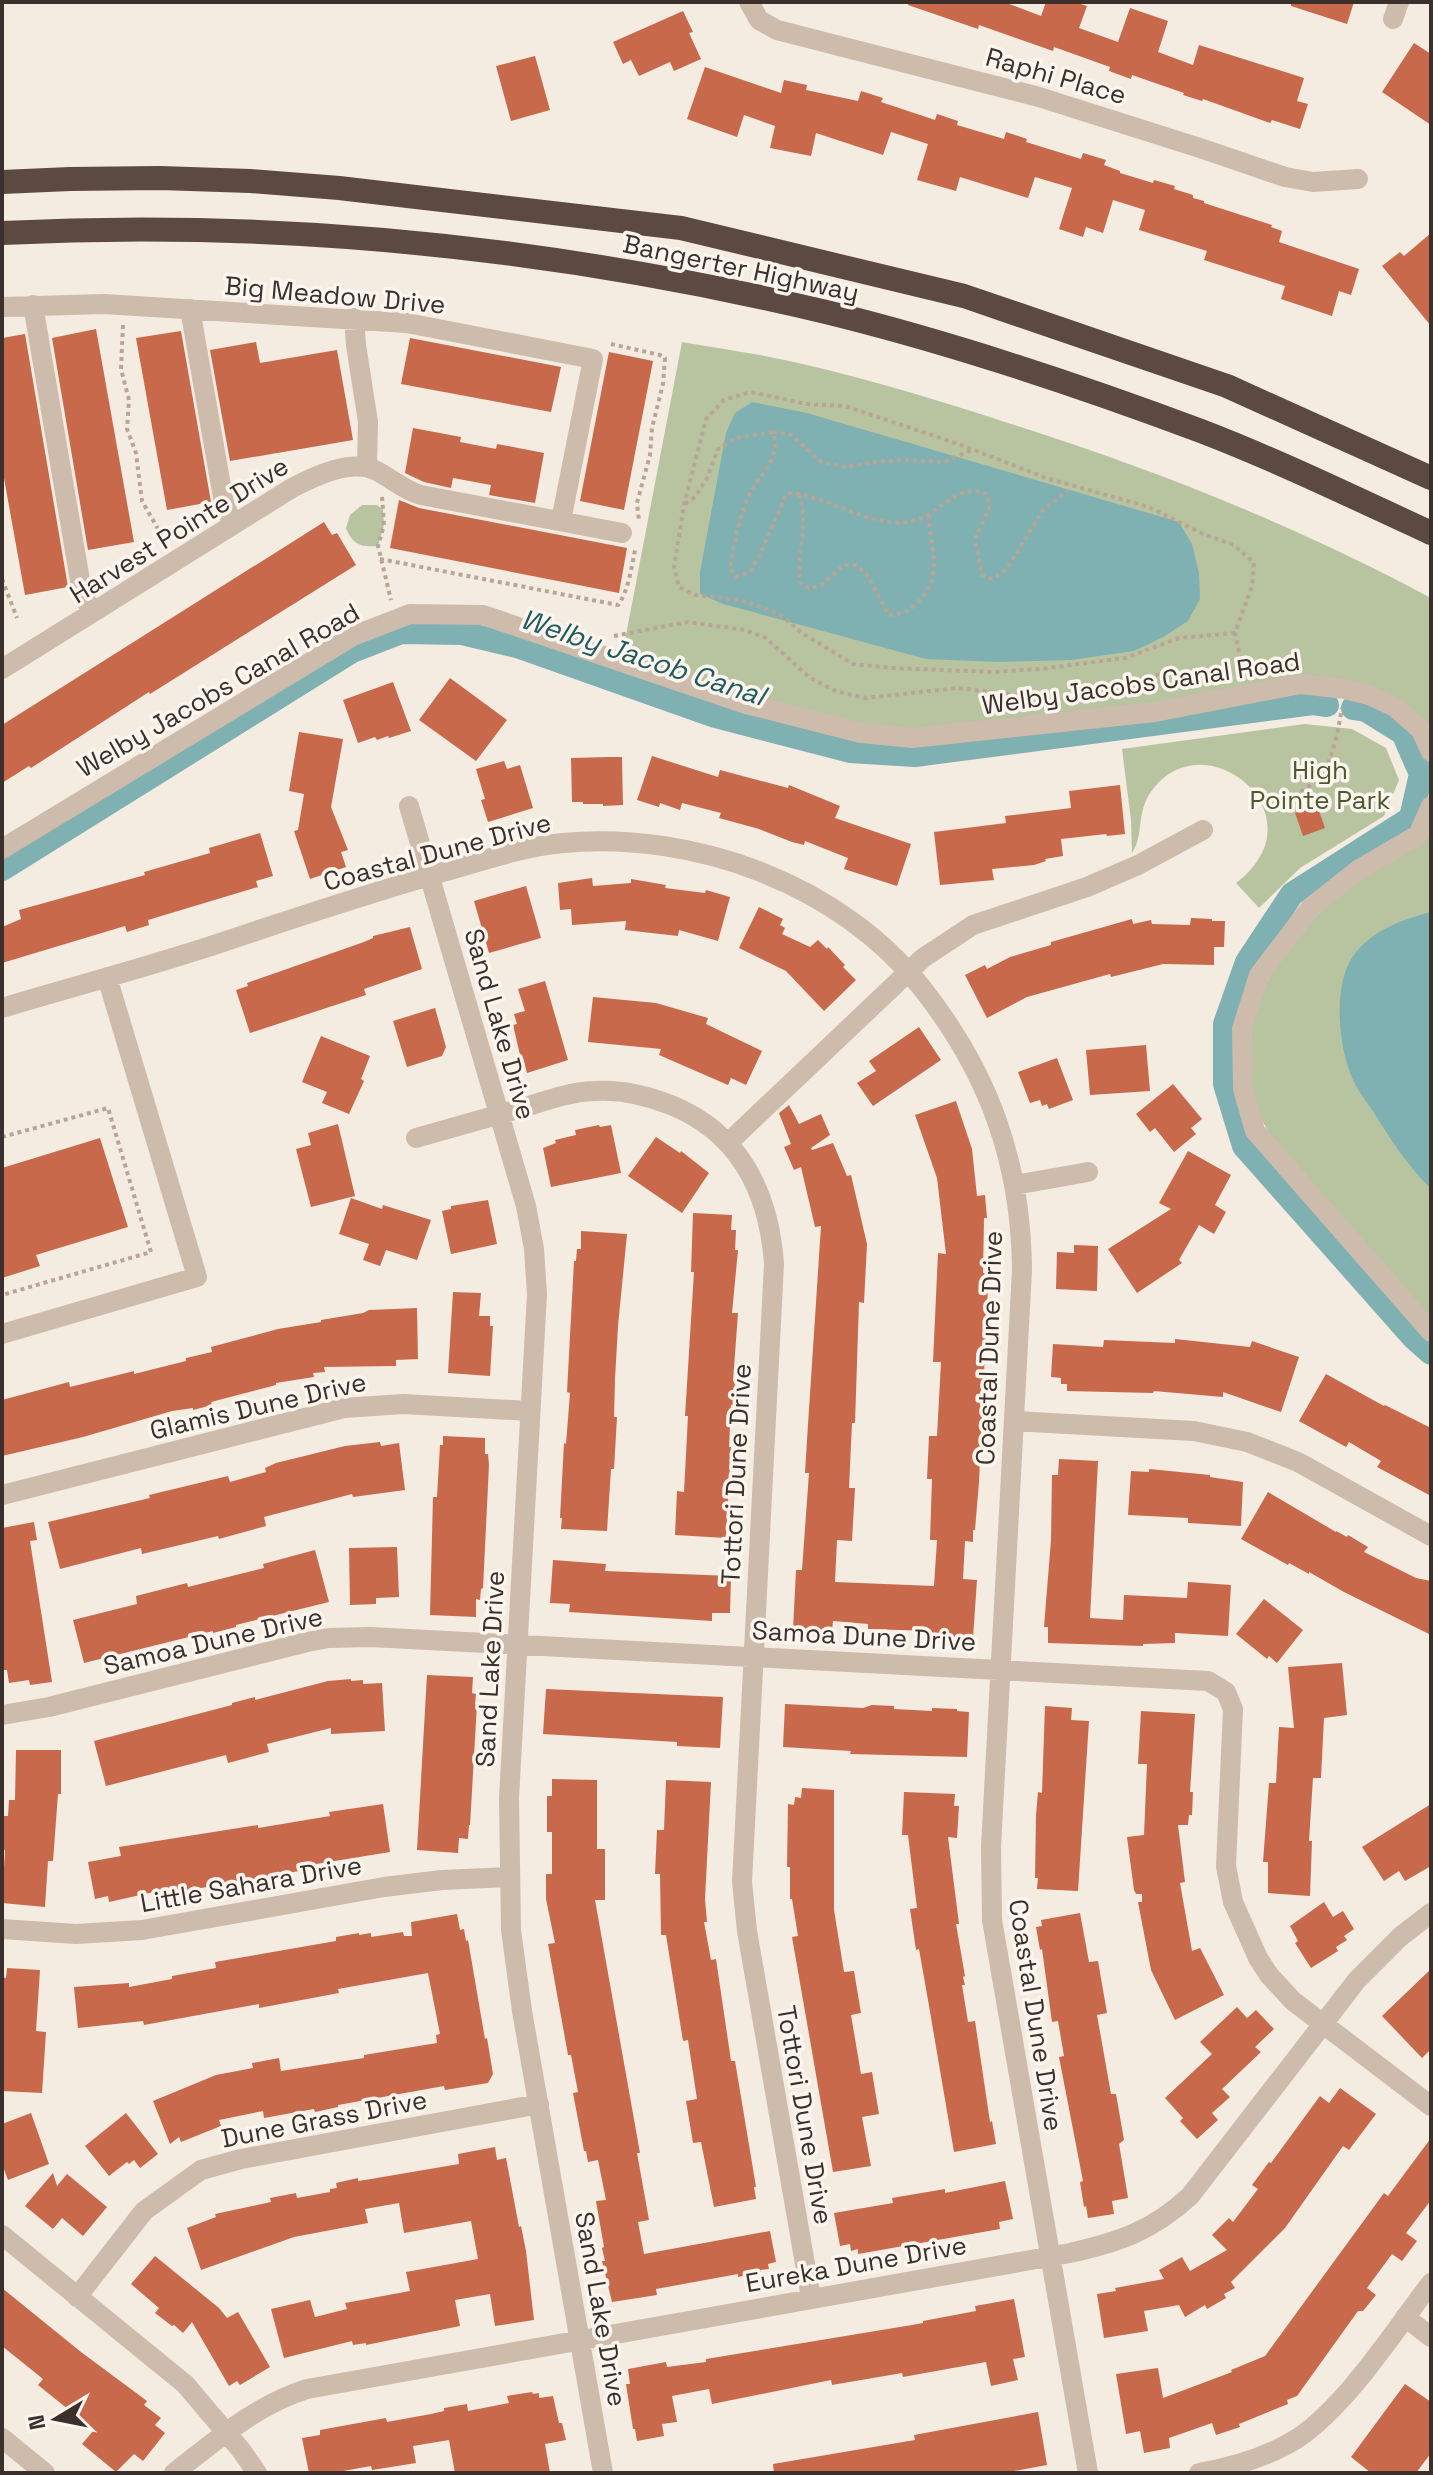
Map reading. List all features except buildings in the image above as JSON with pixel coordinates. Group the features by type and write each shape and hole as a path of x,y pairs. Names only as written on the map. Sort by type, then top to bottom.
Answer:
{"highway":[{"name":"Bangerter Highway","path":"2,182 145,178 250,181 339,188 681,228 964,296 1227,386 1431,478"},
{"name":"Bangerter Highway","path":"2,233 110,230 273,232 392,241 630,272 748,295 878,326 1034,372 1202,432 1431,533"}],"street":[{"name":"Raphi Place","path":"749,2 759,20 777,30 1039,97 1285,177 1313,182 1358,179"},
{"name":"Big Meadow Drive","path":"2,307 104,304 354,318 418,324 593,359 561,521"},
{"path":"33,305 82,592 92,613"},
{"path":"190,309 224,503 233,525"},
{"path":"354,318 368,422 367,466 421,495 622,533"},
{"name":"Harvest Pointe Drive","path":"2,669 304,482 348,467 367,466"},
{"name":"Welby Jacobs Canal Road","path":"2,849 353,636 410,614 483,615 746,704 861,733 912,738 1140,713 1300,684 1345,689 1369,695 1395,707 1421,730 1431,752"},
{"name":"Sand Lake Drive","path":"409,806 526,1206 534,1249 537,1294 509,1798 509,1877 515,1971 603,2473"},
{"path":"1431,806 1418,835 1358,870 1311,907 1259,975 1242,1029 1243,1089 1255,1131 1431,1332"},
{"path":"729,1142 940,945 973,925 1087,887 1138,865 1203,830"},
{"name":"Coastal Dune Drive","path":"2,1008 502,855 562,843 622,843 679,849 733,861 785,881 821,900 863,930 909,971 943,1015 981,1079 1007,1148 1015,1185 1021,1241 1022,1270 991,1847 992,1920 1088,2473"},
{"path":"2,1334 197,1277 107,977"},
{"name":"Tottori Dune Drive","path":"416,1138 574,1093 606,1090 633,1093 679,1108 701,1119 729,1142 762,1199 774,1264 742,1857 743,1906 811,2298"},
{"path":"1015,1185 1088,1172"},
{"name":"Glamis Dune Drive","path":"2,1495 344,1408 403,1404 530,1411"},
{"path":"1014,1421 1194,1431 1234,1439 1298,1462 1431,1536"},
{"name":"Samoa Dune Drive","path":"2,1715 49,1707 329,1638 518,1644 1208,1681 1226,1692 1234,1719 1226,1848 1228,1885 1263,1967 1293,2001 1431,2106"},
{"name":"Little Sahara Drive","path":"2,1929 76,1934 131,1932 412,1883 509,1877"},
{"name":"Eureka Dune Drive","path":"174,2473 265,2406 307,2389 1049,2256 1120,2240 1149,2227 1175,2210 1203,2180 1357,1980 1431,1913"},
{"name":"Dune Grass Drive","path":"77,2297 144,2211 201,2170 241,2159 539,2104"},
{"path":"2,2235 185,2384 257,2473"},
{"path":"1199,2473 1252,2461 1298,2437 1338,2403 1431,2283"},
{"path":"1405,2317 1431,2337"},
{"path":"2,2438 45,2473"}],"path":[{"path":"123,325 121,369 129,400 127,429 136,453 142,501 158,529"},
{"path":"1235,633 1179,638 1125,658 1040,669 994,672 853,664 805,635 779,614 741,600 695,595 679,587 674,567 684,505 706,419 724,400 751,392 806,404 845,406 974,449 1046,478 1149,507 1203,534 1234,545 1254,563 1252,586 1235,633 1242,666"},
{"path":"684,505 695,497 707,478 718,449 736,438 773,432 792,435 821,462 845,467 906,460 944,462 974,449"},
{"path":"773,432 777,444 772,460 747,497 735,537 730,568 736,577 750,572 787,493 884,521 911,522 929,515 953,496 980,491 988,495 989,509 975,539 982,575 992,579 1006,570 1043,510 1068,490"},
{"path":"384,489 384,525 378,546 391,600"},
{"path":"799,494 805,522 798,559 800,582 809,589 822,585 844,565 856,565 867,575 889,615 907,613 930,590 935,565 929,515"},
{"path":"2,579 17,618"},
{"path":"1265,810 1305,789 1324,771 1338,729"},
{"path":"2,1137 108,1108 151,1252 2,1295"}],"green space":[{"path":"682,342 776,358 859,378 1065,442 1172,480 1277,523 1431,598 1431,734 1343,682 1230,693 947,731 852,726 622,656"},
{"path":"362,505 377,505 383,510 384,525 378,546 358,544 346,528 350,515"},
{"name":"High Pointe Park","path":"1305,724 1352,729 1386,748 1399,780 1384,816 1300,868 1259,908 1236,883 1260,857 1268,830 1262,805 1247,785 1226,770 1201,765 1175,770 1153,789 1144,806 1132,853 1122,749"},
{"path":"1431,827 1431,1319 1269,1134 1254,1100 1250,1052 1255,1014 1268,980 1287,949 1340,894"}],"water":[{"path":"752,402 807,413 1179,522 1192,544 1199,573 1200,599 1188,621 1134,651 1071,660 1000,662 926,659 723,604 700,594 700,572 726,433 735,413"},
{"path":"1431,912 1431,1189 1400,1152 1355,1084 1344,1050 1340,996 1349,964 1365,943 1391,926"}],"waterway":[{"name":"Welby Jacob Canal","path":"2,869 352,651 401,632 462,633 517,646 715,716 850,751 915,755 1313,703 1327,705"},
{"name":"Welby Jacob Canal","path":"1353,708 1366,710 1403,733 1421,774 1411,818 1292,894 1247,962 1225,1024 1225,1084 1244,1146 1414,1338 1431,1353"}]}
